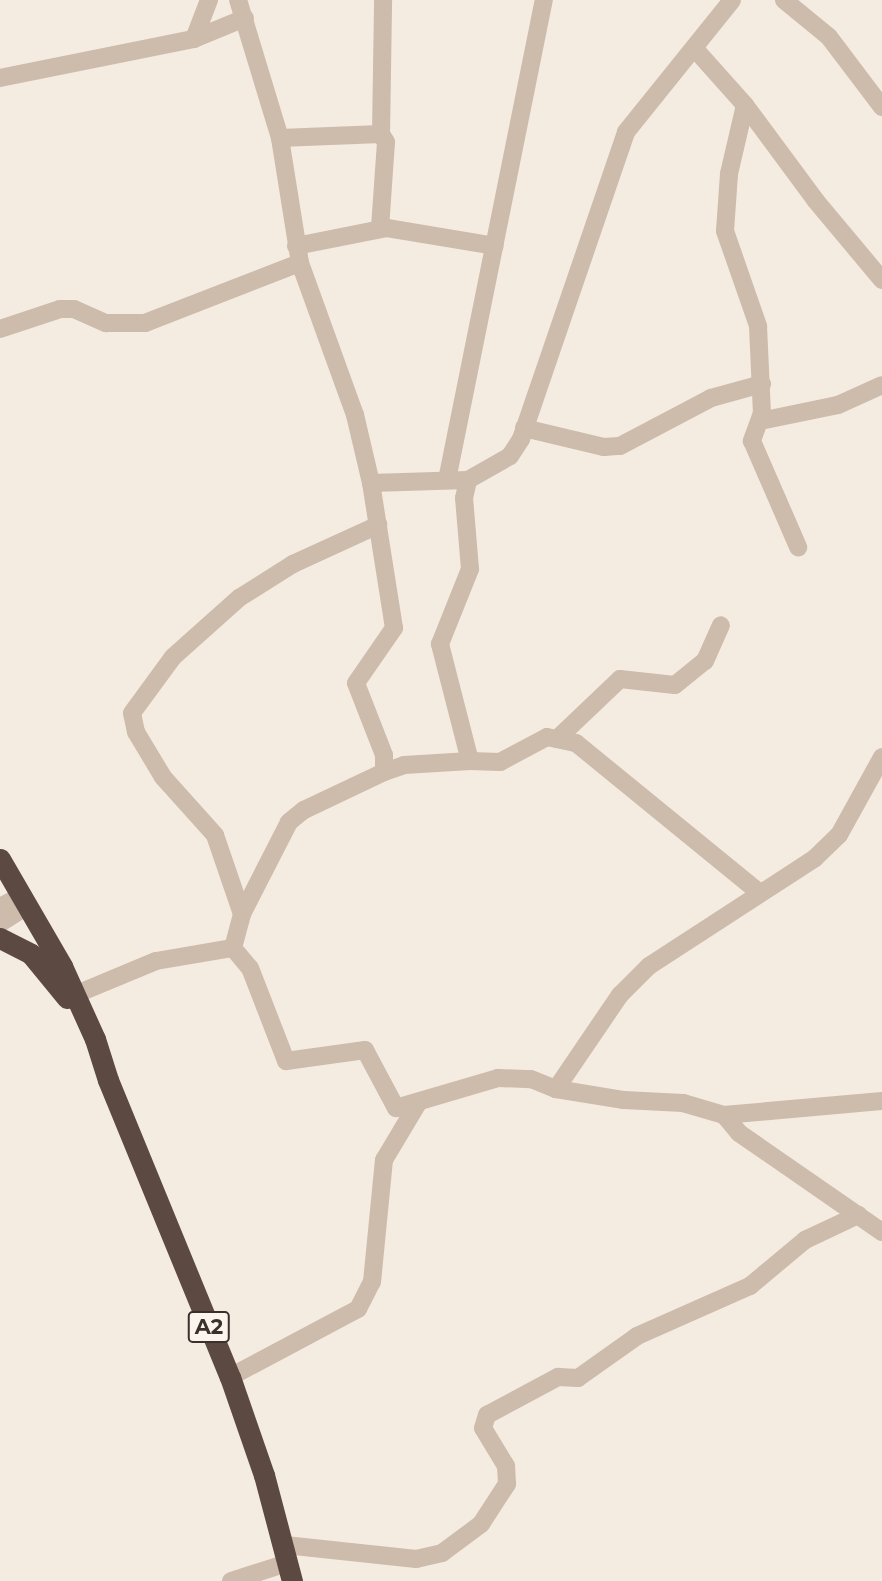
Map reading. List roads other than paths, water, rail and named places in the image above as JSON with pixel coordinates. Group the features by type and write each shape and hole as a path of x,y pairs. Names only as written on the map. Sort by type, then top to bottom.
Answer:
{"highway":[{"name":"A2","path":"0,859 16,904"},
{"name":"A2","path":"0,881 71,996 108,1080 230,1377 288,1563"},
{"path":"0,938 31,954 71,996"}],"street":[{"path":"194,39 209,0"},
{"path":"237,0 245,18 280,138 298,255 355,415 371,483 394,628 356,683 384,755 384,772"},
{"path":"380,228 386,142 382,134 383,0"},
{"path":"447,480 544,0"},
{"path":"371,483 468,480 502,464 524,428 617,150 632,124 732,0"},
{"path":"784,0 830,37 882,107"},
{"path":"0,78 194,39 245,18"},
{"path":"695,49 746,105 816,201 882,280"},
{"path":"746,105 729,174 724,220 758,326 762,384 760,421 752,441 798,547"},
{"path":"280,138 382,134"},
{"path":"0,329 60,309 74,309 106,323 145,323 298,255 380,228 494,246"},
{"path":"524,428 604,447 620,446 710,398 762,384"},
{"path":"760,421 838,405 882,385"},
{"path":"468,480 464,498 470,569 440,644 470,761"},
{"path":"242,914 215,835 163,778 136,732 132,713 173,657 239,598 293,564 378,526"},
{"path":"556,740 620,679 675,685 705,661 722,625"},
{"path":"233,948 242,914 289,822 304,810 404,765 500,762 547,737 576,743 759,892"},
{"path":"556,1089 620,995 649,966 814,858 839,835 882,757"},
{"path":"0,923 16,904"},
{"path":"71,996 156,961 233,948"},
{"path":"233,948 250,968 286,1061 365,1050 390,1104 403,1108 467,1084 498,1078 531,1079 556,1089 624,1100 683,1102 724,1115 882,1101"},
{"path":"230,1377 358,1309 372,1282 384,1160 418,1103"},
{"path":"724,1115 739,1133 882,1232"},
{"path":"231,1581 288,1563 416,1559 442,1553 481,1524 507,1484 506,1466 483,1428 487,1415 558,1377 578,1378 637,1336 750,1286 804,1240 858,1215"}]}
